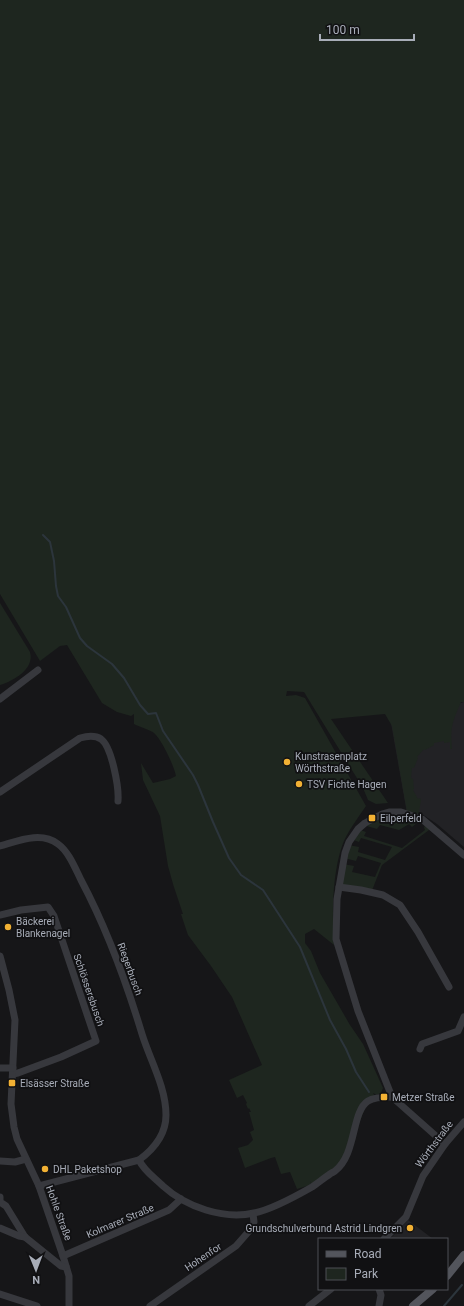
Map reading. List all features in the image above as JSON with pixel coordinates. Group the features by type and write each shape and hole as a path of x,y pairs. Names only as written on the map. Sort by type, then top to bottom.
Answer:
{"main road":[{"path":"448,1275 464,1255"},
{"path":"412,1306 432,1290"}],"street":[{"path":"0,699 38,670"},
{"path":"0,792 80,738 94,736 101,739 108,749 119,793 118,801"},
{"path":"445,1144 392,1097 358,1011 336,939 337,899 345,853 349,842 365,823 382,814 401,812 422,819 464,855"},
{"name":"Riegerbusch","path":"0,846 38,837 58,844 72,863 101,920 138,1019 164,1098 166,1116 160,1139 151,1150 139,1160"},
{"path":"339,887 383,895 400,905 418,932 449,987"},
{"name":"Schlössersbusch","path":"0,915 21,910 48,907 54,916 96,1041 61,1057 18,1073 13,1071"},
{"name":"Hohle Straße","path":"0,956 15,1020 11,1104 14,1127 17,1139 39,1186 64,1256 69,1285 69,1306"},
{"path":"420,1049 422,1044 458,1031 464,1017"},
{"path":"0,1068 13,1071"},
{"path":"39,1186 139,1160 142,1166 166,1188 194,1205 222,1213 254,1214 267,1210 311,1187 335,1172 344,1161 350,1148 357,1117 361,1108 369,1100 392,1097"},
{"name":"Wörthstraße","path":"385,1238 406,1216 423,1176 445,1144 464,1122"},
{"path":"0,1161 15,1162 26,1159"},
{"path":"0,1197 0,1202 6,1206 25,1237 61,1266 66,1267"},
{"name":"Kolmarer Straße","path":"64,1256 169,1210 181,1198"},
{"name":"Hohenfor","path":"150,1306 236,1246 250,1230 254,1222 254,1214"},
{"path":"0,1228 25,1237"},
{"path":"309,1306 330,1290"},
{"path":"379,1290 381,1296 379,1306"},
{"path":"2,1296 37,1306"}],"shaded area":[{"path":"464,702 464,847 437,824 419,812 407,813 391,723"},
{"name":"Grundschulverbund Astrid Lindgren","path":"408,1220 432,1238 391,1238"}],"green space":[{"path":"0,0 464,0 464,702 461,702 452,725 452,749 450,749 450,742 444,743 444,741 434,743 434,745 425,750 424,749 417,757 418,758 414,768 412,768 411,778 413,779 413,790 418,799 420,798 421,800 418,817 422,819 412,827 409,824 399,830 380,825 377,829 363,825 377,815 407,812 392,726 385,714 331,719 388,803 376,804 368,800 363,788 304,692 287,691 286,696 296,695 305,698 366,806 353,825 342,846 336,869 333,921 334,945 314,929 305,934 305,943 311,951 320,973 350,1025 363,1044 383,1088 381,1093 377,1095 373,1093 376,1098 368,1101 344,1161 311,1187 310,1181 310,1185 297,1189 290,1172 281,1174 275,1157 245,1168 238,1148 248,1145 253,1140 250,1132 254,1130 249,1112 251,1112 249,1108 248,1109 243,1095 237,1098 229,1080 262,1065 232,997 188,935 181,914 183,914 168,866 160,816 143,780 141,763 153,783 176,776 164,747 154,733 134,724 134,714 131,716 117,712 102,703 67,645 60,646 40,661 0,594"},
{"path":"0,603 30,652 31,658 26,669 22,673 11,681 0,685"},
{"path":"428,823 433,827 382,865 371,893 339,887 343,864 354,866 352,872 375,877 381,863 358,856 356,861 344,858 348,845 359,847 358,852 385,860 392,847 361,838 359,842 351,839 358,829 366,832 364,836 402,848 425,830 424,827"}],"waterway":[{"path":"43,535 50,542 58,596 66,607 80,638 87,646 112,664 124,678 140,705 148,714 156,713 163,731 193,775 229,858 241,875 263,890 300,947 330,1020 346,1049 356,1072 369,1092"},
{"path":"444,1306 462,1285"}],"place":[{"name":"Kunstrasenplatz Wörthstraße","path":"287,762"},
{"name":"TSV Fichte Hagen","path":"299,784"},
{"name":"Eilperfeld","path":"372,818"},
{"name":"Bäckerei Blankenagel","path":"8,927"},
{"name":"Elsässer Straße","path":"12,1083"},
{"name":"Metzer Straße","path":"384,1097"},
{"name":"DHL Paketshop","path":"45,1169"},
{"name":"Grundschulverbund Astrid Lindgren","path":"410,1228"}]}
